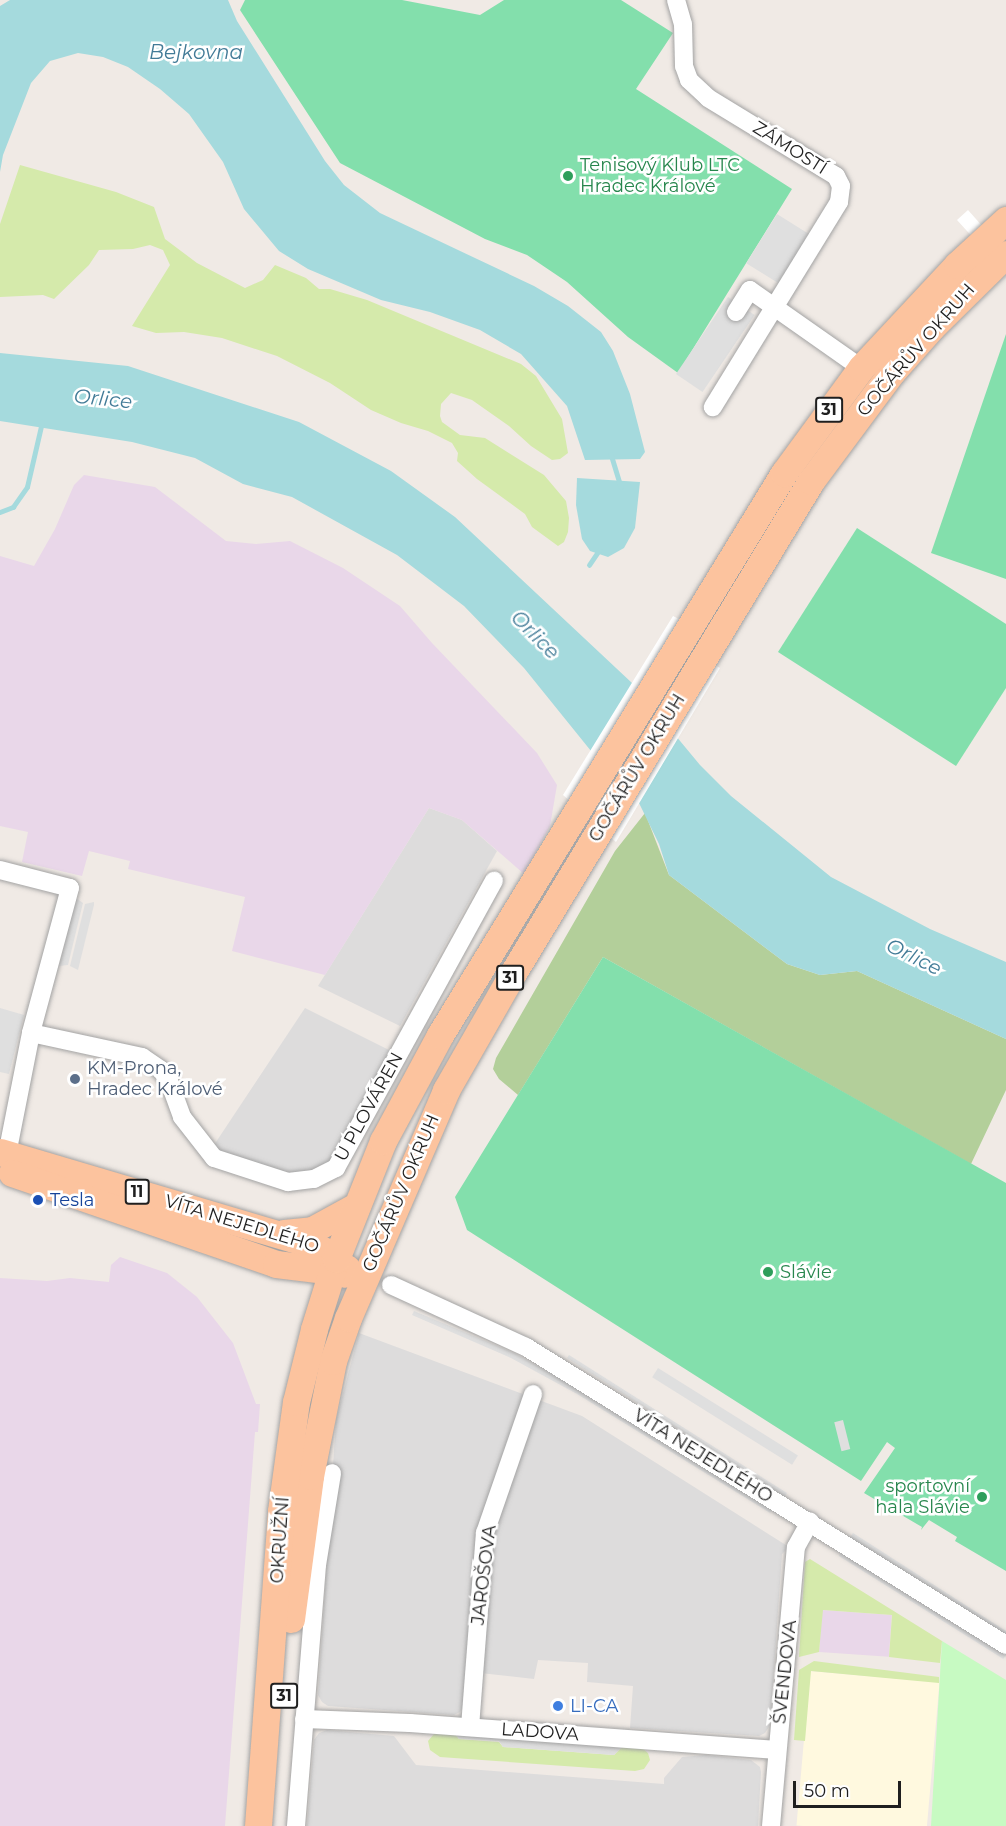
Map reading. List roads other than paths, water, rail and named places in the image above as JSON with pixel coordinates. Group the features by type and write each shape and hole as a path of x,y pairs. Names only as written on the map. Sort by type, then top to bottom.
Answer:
{"main road":[{"name":"GOČÁRŮV OKRUH","path":"337,1267 356,1206 383,1141 440,1035 686,629 784,473 861,368 957,265 1006,220"},
{"name":"GOČÁRŮV OKRUH","path":"343,1331 427,1130 456,1071 811,481 850,425 932,327 1006,254"},
{"name":"VÍTA NEJEDLÉHO","path":"2,1158 274,1233 322,1249 337,1267"},
{"name":"VÍTA NEJEDLÉHO","path":"2,1158 284,1266 337,1267"},
{"path":"274,1233 312,1230 356,1206"},
{"path":"343,1331 349,1290 337,1267 365,1259 381,1239"},
{"path":"284,1266 305,1292 312,1306 314,1329"},
{"name":"OKRUŽNÍ","path":"272,1823 284,1482 296,1402 314,1329 337,1267"},
{"name":"OKRUŽNÍ","path":"272,1823 290,1626 303,1521 321,1414 343,1331"}],"street":[{"name":"ZÁMOSTÍ","path":"676,0 683,24 684,66 689,80 708,98 836,176 840,183 839,202 712,407"},
{"path":"736,312 750,290 861,368"},
{"path":"0,870 70,888 31,1033 2,1158"},
{"name":"U PLOVÁREN","path":"31,1033 142,1057 161,1070 169,1081 182,1117 199,1142 214,1158 288,1182 314,1179 336,1168 494,881"},
{"name":"VÍTA NEJEDLÉHO","path":"391,1285 526,1347 1006,1645"},
{"name":"JAROŠOVA","path":"470,1727 485,1533 533,1394"},
{"path":"272,1823 304,1719 317,1565 332,1473"},
{"name":"ŠVENDOVA","path":"771,1826 796,1547 810,1522"},
{"name":"LADOVA","path":"304,1719 470,1727 777,1750"}],"water":[{"name":"Bejkovna","path":"10,0 228,0 237,21 325,161 344,185 380,213 534,286 568,306 601,332 613,351 630,394 645,452 640,459 585,460 567,406 521,354 480,330 430,312 381,300 308,269 279,251 244,209 223,162 189,114 160,89 128,67 103,57 78,53 50,61 31,83 3,155 0,172 0,6"},
{"name":"Orlice","path":"0,353 128,366 299,422 391,471 455,517 632,683 700,765 731,796 831,877 930,929 1006,962 1006,1039 857,971 820,975 787,964 669,875 659,844 639,803 591,751 524,668 464,606 397,555 292,497 243,484 195,458 132,442 0,421"},
{"path":"577,478 640,482 635,528 624,548 608,557 590,551 582,539 576,505"}],"waterway":[{"path":"0,512 13,507 27,487 42,422"},
{"path":"611,454 621,486"},
{"path":"589,565 599,550"}],"place":[{"name":"Tenisový Klub LTC Hradec Králové","path":"568,176"},
{"name":"KM-Prona, Hradec Králové","path":"75,1079"},
{"name":"Tesla","path":"38,1200"},
{"name":"Slávie","path":"768,1272"},
{"name":"sportovní hala Slávie","path":"982,1497"},
{"name":"LI-CA","path":"558,1706"}]}
